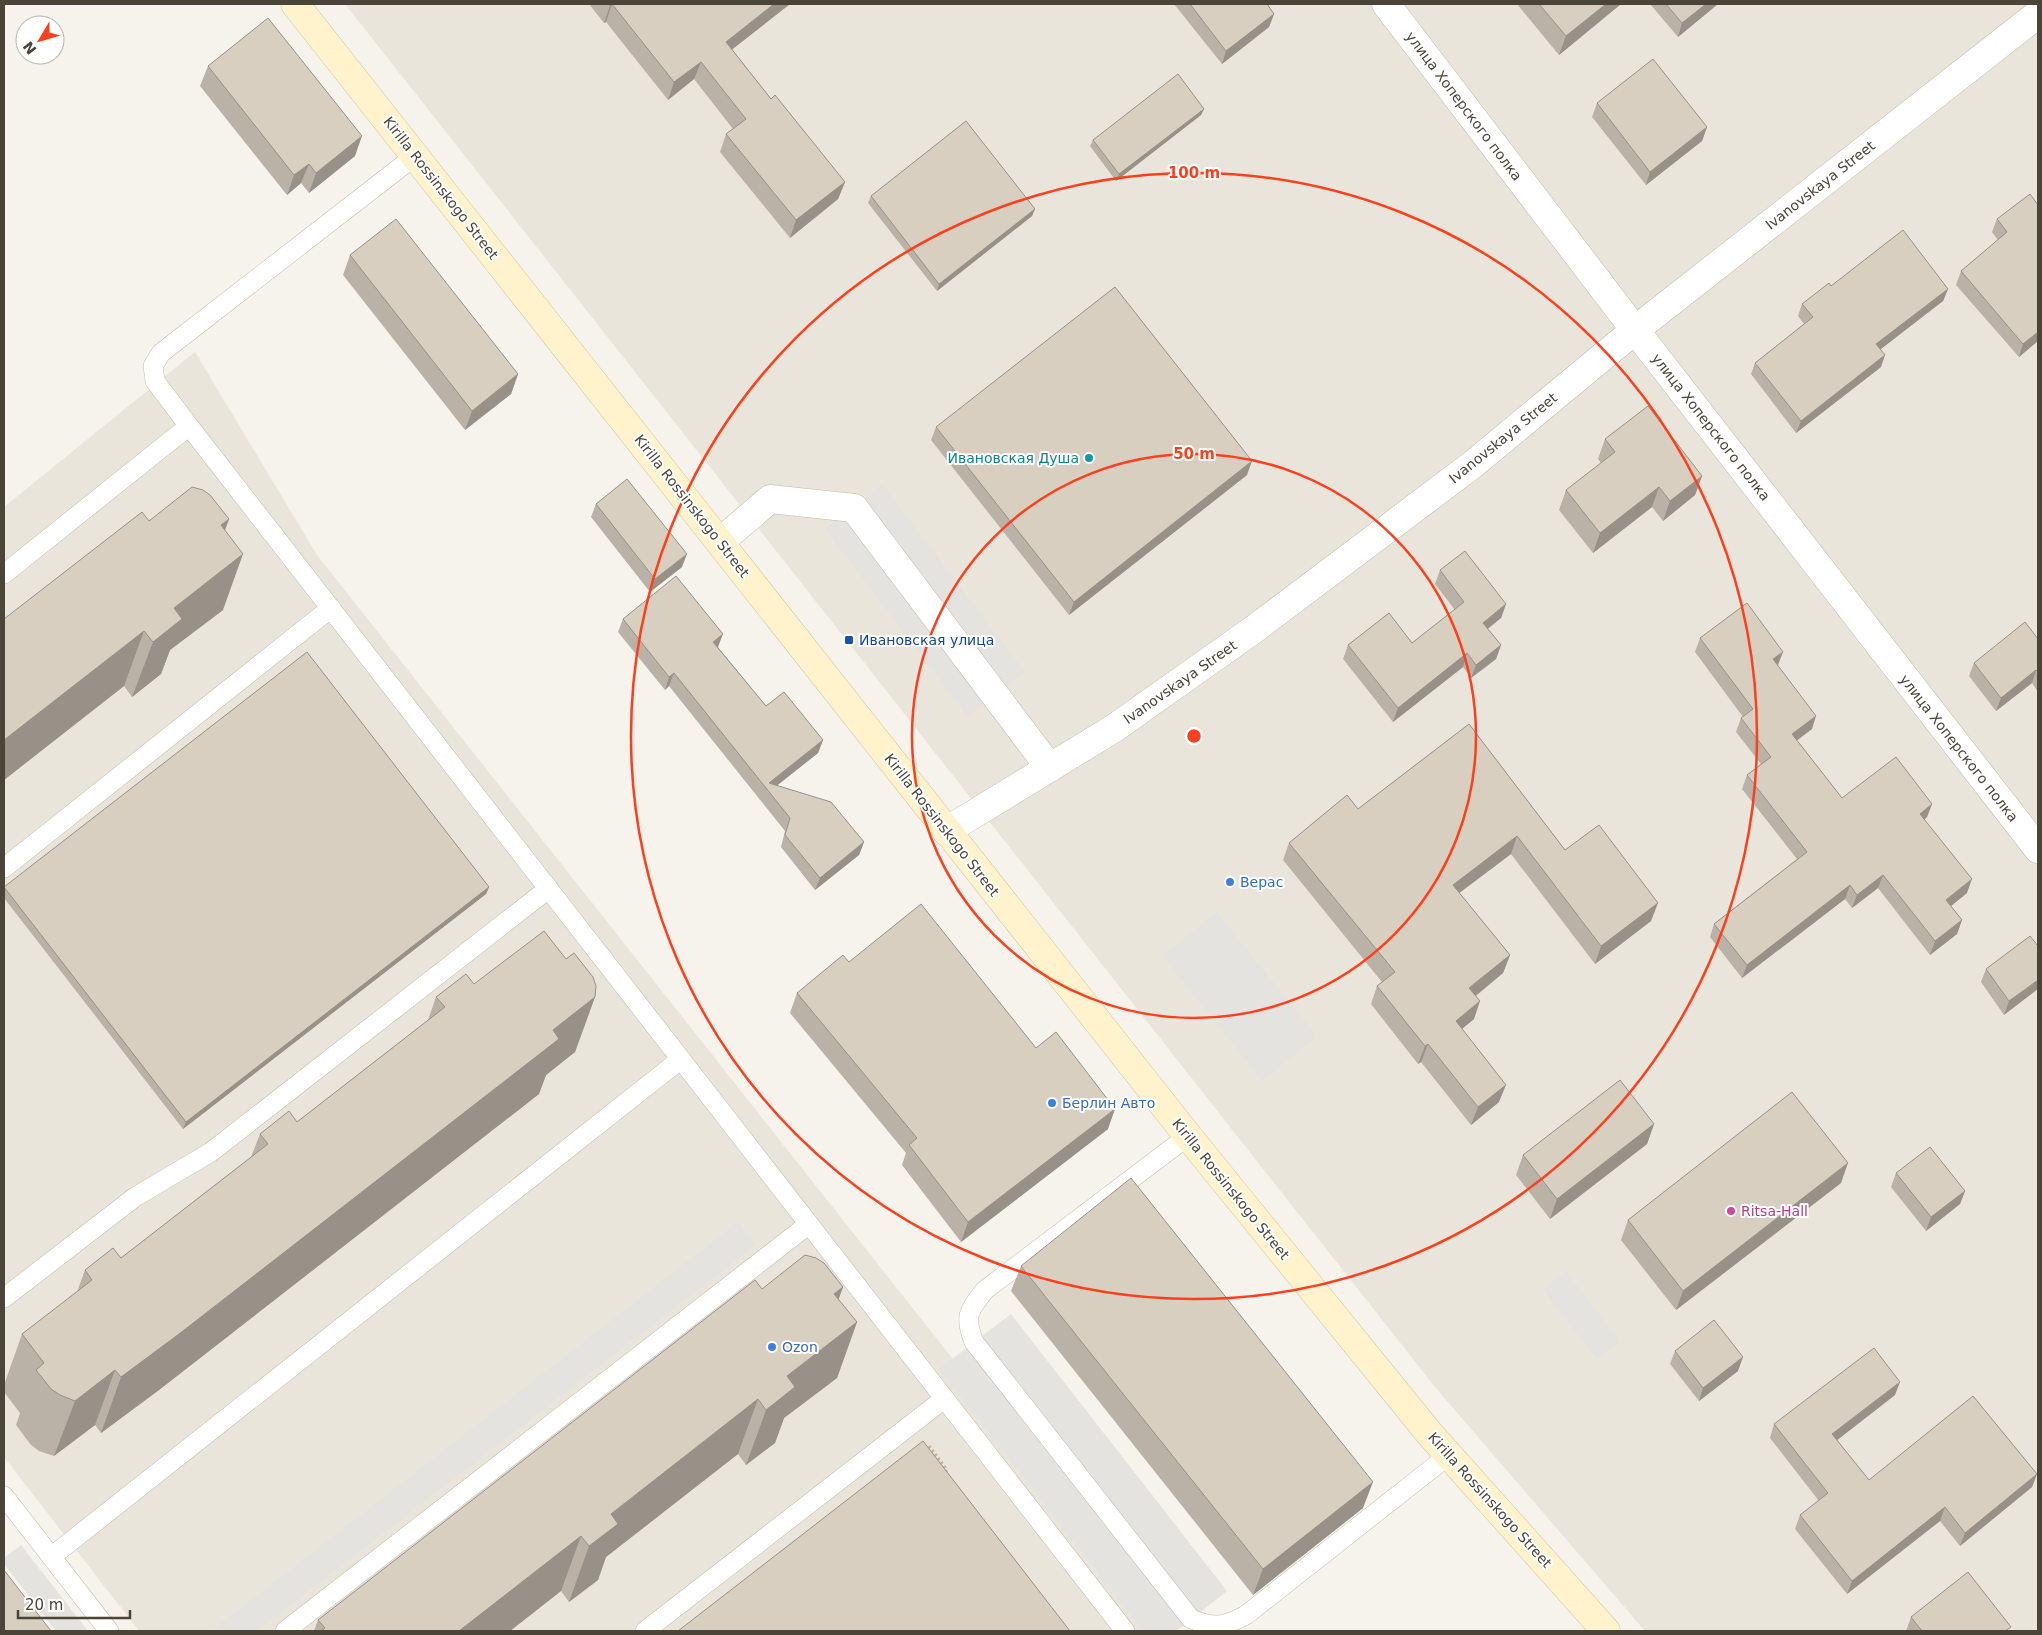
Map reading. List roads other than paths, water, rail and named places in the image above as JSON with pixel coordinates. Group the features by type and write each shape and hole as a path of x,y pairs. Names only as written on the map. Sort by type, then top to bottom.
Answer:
{"main road":[{"name":"Kirilla Rossinskogo Street","path":"295,4 1188,1136 1346,1332 1449,1455 1606,1631"}],"street":[{"name":"улица Хоперского полка","path":"1386,4 2038,849"},
{"name":"Ivanovskaya Street","path":"946,831 1113,729 1253,630 1472,465 1636,330 2038,14"},
{"path":"720,542 770,499 854,508 1050,768"}],"lane":[{"path":"415,156 162,353 153,366 155,381 1125,1631"},
{"path":"4,574 189,426"},
{"path":"4,868 331,608"},
{"path":"4,1298 135,1197 211,1152 548,889"},
{"path":"51,1557 680,1059"},
{"path":"1188,1136 985,1290 972,1306 967,1325 974,1342 1191,1619 1208,1626 1222,1625 1229,1624 1246,1615 1449,1455"},
{"path":"285,1631 809,1224"},
{"path":"645,1631 944,1399"},
{"path":"4,1496 109,1631"}],"place":[{"name":"Ивановская Душа","path":"1089,458"},
{"name":"Ивановская улица","path":"849,640"},
{"name":"Верас","path":"1230,882"},
{"name":"Берлин Авто","path":"1052,1103"},
{"name":"Ritsa-Hall","path":"1731,1211"},
{"name":"Ozon","path":"772,1347"}]}
